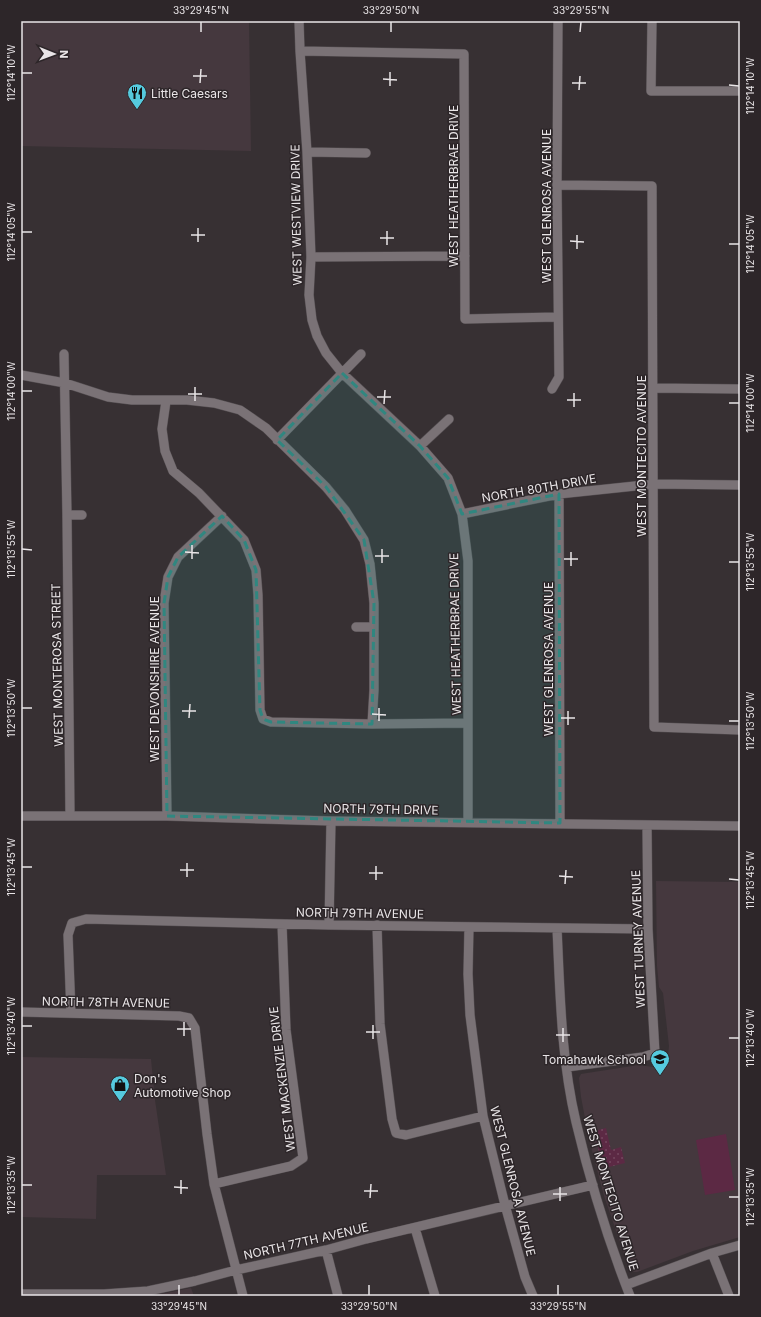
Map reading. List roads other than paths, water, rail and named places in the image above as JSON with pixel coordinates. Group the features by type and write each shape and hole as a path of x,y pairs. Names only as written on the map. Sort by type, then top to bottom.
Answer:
{"street":[{"name":"WEST WESTVIEW DRIVE","path":"299,21 307,152 311,257 309,295 312,320 317,336 326,353 342,373"},
{"name":"WEST GLENROSA AVENUE","path":"552,389 559,377 557,185 558,21"},
{"path":"652,21 651,91 740,91"},
{"name":"WEST HEATHERBRAE DRIVE","path":"300,51 464,54 465,319 558,317"},
{"path":"307,152 366,153"},
{"name":"WEST MONTECITO AVENUE","path":"557,185 652,186 654,727 740,730"},
{"path":"311,257 465,256"},
{"name":"WEST MONTEROSA STREET","path":"64,354 70,815"},
{"path":"278,440 361,354"},
{"name":"WEST HEATHERBRAE DRIVE","path":"342,373 420,446 448,478 462,514 468,560 468,822"},
{"path":"21,375 65,383 108,396 132,400 187,400 214,403 240,410 266,428 326,487 345,510 364,540 370,564 374,603 374,690 372,724"},
{"path":"653,388 740,389"},
{"path":"166,401 162,429 165,451 173,471 199,493 244,540 256,570 258,595 260,710 263,719 271,722 372,724 468,723"},
{"path":"420,446 449,419"},
{"name":"NORTH 80TH DRIVE","path":"462,514 559,494 654,484 740,485"},
{"name":"WEST GLENROSA AVENUE","path":"559,494 560,824"},
{"path":"67,514 82,515"},
{"name":"WEST DEVONSHIRE AVENUE","path":"167,816 164,603 168,577 178,557 222,516"},
{"path":"356,627 374,627"},
{"name":"NORTH 79TH DRIVE","path":"21,816 167,816 331,821 740,826"},
{"path":"329,925 331,821"},
{"name":"WEST TURNEY AVENUE","path":"567,1067 643,1057 655,1053 648,929 647,825"},
{"name":"NORTH 79TH AVENUE","path":"70,1013 68,935 72,923 86,919 329,925 648,929"},
{"name":"WEST MACKENZIE DRIVE","path":"214,1184 291,1166 303,1158 286,1030 282,924"},
{"path":"377,925 380,1024 392,1119 396,1133 406,1135 483,1116"},
{"name":"WEST GLENROSA AVENUE","path":"469,927 468,974 470,1015 483,1116 505,1205 525,1277 533,1296"},
{"name":"WEST MONTECITO AVENUE","path":"557,928 560,994 567,1067 576,1121 593,1185 630,1296"},
{"name":"NORTH 78TH AVENUE","path":"21,1012 179,1016 189,1018 195,1028 214,1184"},
{"path":"214,1184 243,1296"},
{"name":"NORTH 77TH AVENUE","path":"21,1294 104,1294 148,1291 326,1250 505,1205 593,1185"},
{"path":"415,1228 435,1296"},
{"path":"626,1285 712,1253 740,1245"},
{"path":"326,1250 338,1296"},
{"path":"712,1253 729,1296"}],"place":[{"name":"Little Caesars","path":"137,110"},
{"name":"Tomahawk School","path":"660,1076"},
{"name":"Don's Automotive Shop","path":"120,1102"}]}
